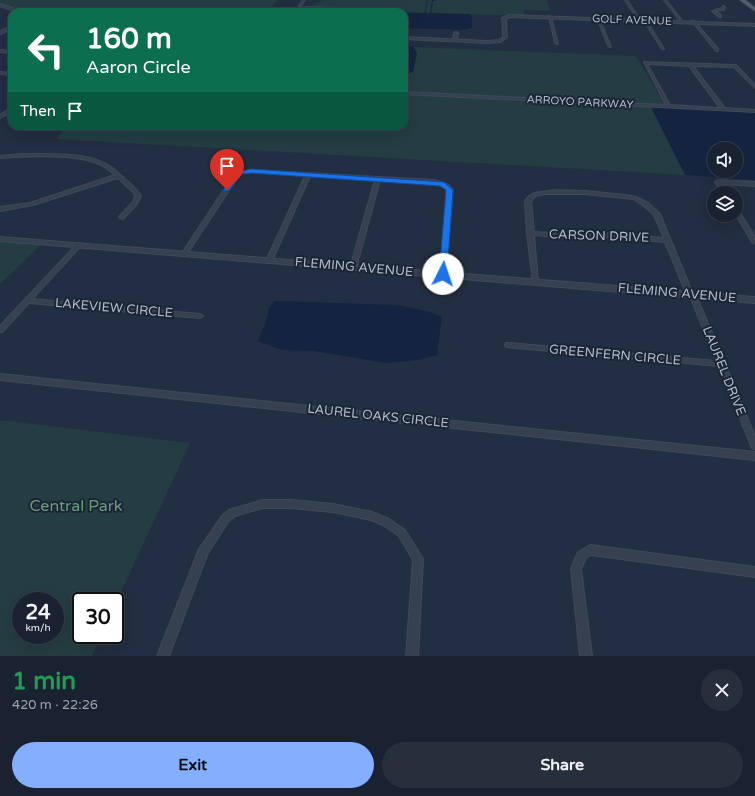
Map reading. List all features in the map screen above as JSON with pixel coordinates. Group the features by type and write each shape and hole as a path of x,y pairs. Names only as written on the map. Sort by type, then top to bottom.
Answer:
{"main road":[{"path":"742,0 755,10"},
{"path":"750,0 755,4"}],"street":[{"path":"304,0 299,7 311,8"},
{"path":"626,0 663,48"},
{"path":"665,0 683,22"},
{"path":"720,16 713,11 723,9 724,7"},
{"name":"GOLF AVENUE","path":"455,40 495,42 504,39 504,18 509,16 598,18 755,25"},
{"path":"550,17 557,44"},
{"path":"598,18 610,46"},
{"path":"693,22 717,50"},
{"path":"408,38 455,40 456,33"},
{"path":"668,106 645,63 736,66 755,87"},
{"path":"690,64 723,109"},
{"name":"ARROYO PARKWAY","path":"408,93 755,111"},
{"path":"0,157 29,155 86,158 100,162 135,191 138,196 135,203 122,216"},
{"path":"185,253 235,177 240,173 251,171 435,182 447,186 450,190 443,274"},
{"path":"269,261 308,174"},
{"path":"0,209 31,204 118,176"},
{"path":"354,268 378,179"},
{"path":"721,186 718,182 755,184"},
{"name":"LAUREL DRIVE","path":"535,282 528,201 531,196 551,192 622,196 640,201 650,206 657,214 687,288 693,295 755,446"},
{"path":"743,222 755,242"},
{"name":"CARSON DRIVE","path":"530,233 569,236 606,235 668,240"},
{"name":"FLEMING AVENUE","path":"0,239 755,300"},
{"path":"0,330 79,245"},
{"name":"LAKEVIEW CIRCLE","path":"27,301 200,316"},
{"name":"GREENFERN CIRCLE","path":"509,345 722,364"},
{"name":"LAUREL OAKS CIRCLE","path":"0,377 755,456"},
{"path":"163,656 203,552 225,519 232,513 263,504 291,504 333,508 372,516 386,522 402,533 418,559 412,656"},
{"path":"586,656 576,569 582,555 590,550 755,572"}],"green space":[{"path":"0,0 278,0 271,7 294,8 8,8 0,6"},
{"path":"323,0 427,0 424,13 408,13 408,8 315,8 311,6"},
{"path":"428,0 547,0 550,11 524,10 525,16 426,13"},
{"path":"413,47 636,56 665,105 408,92 408,73 413,71 417,53"},
{"path":"408,94 651,107 685,175 57,139 63,130 408,130"},
{"path":"0,239 44,242 0,284"},
{"name":"Central Park","path":"0,420 190,443 121,592 72,592 72,644 97,644 92,656 0,656"}],"water":[{"path":"432,0 438,0 433,1 431,13 469,14 472,17 472,28 462,30 408,28 408,13 430,13"},
{"path":"408,46 413,47 417,53 413,71 408,73"},
{"path":"651,107 755,112 755,180 727,178 743,178 743,142 707,142 707,177 685,175"},
{"path":"275,301 398,305 430,312 442,317 437,355 418,360 385,363 314,351 282,350 258,341 266,321 269,308"}],"route":[{"path":"227,190 235,177 240,173 251,171 435,182 442,184 447,186 450,190 443,274"}]}
